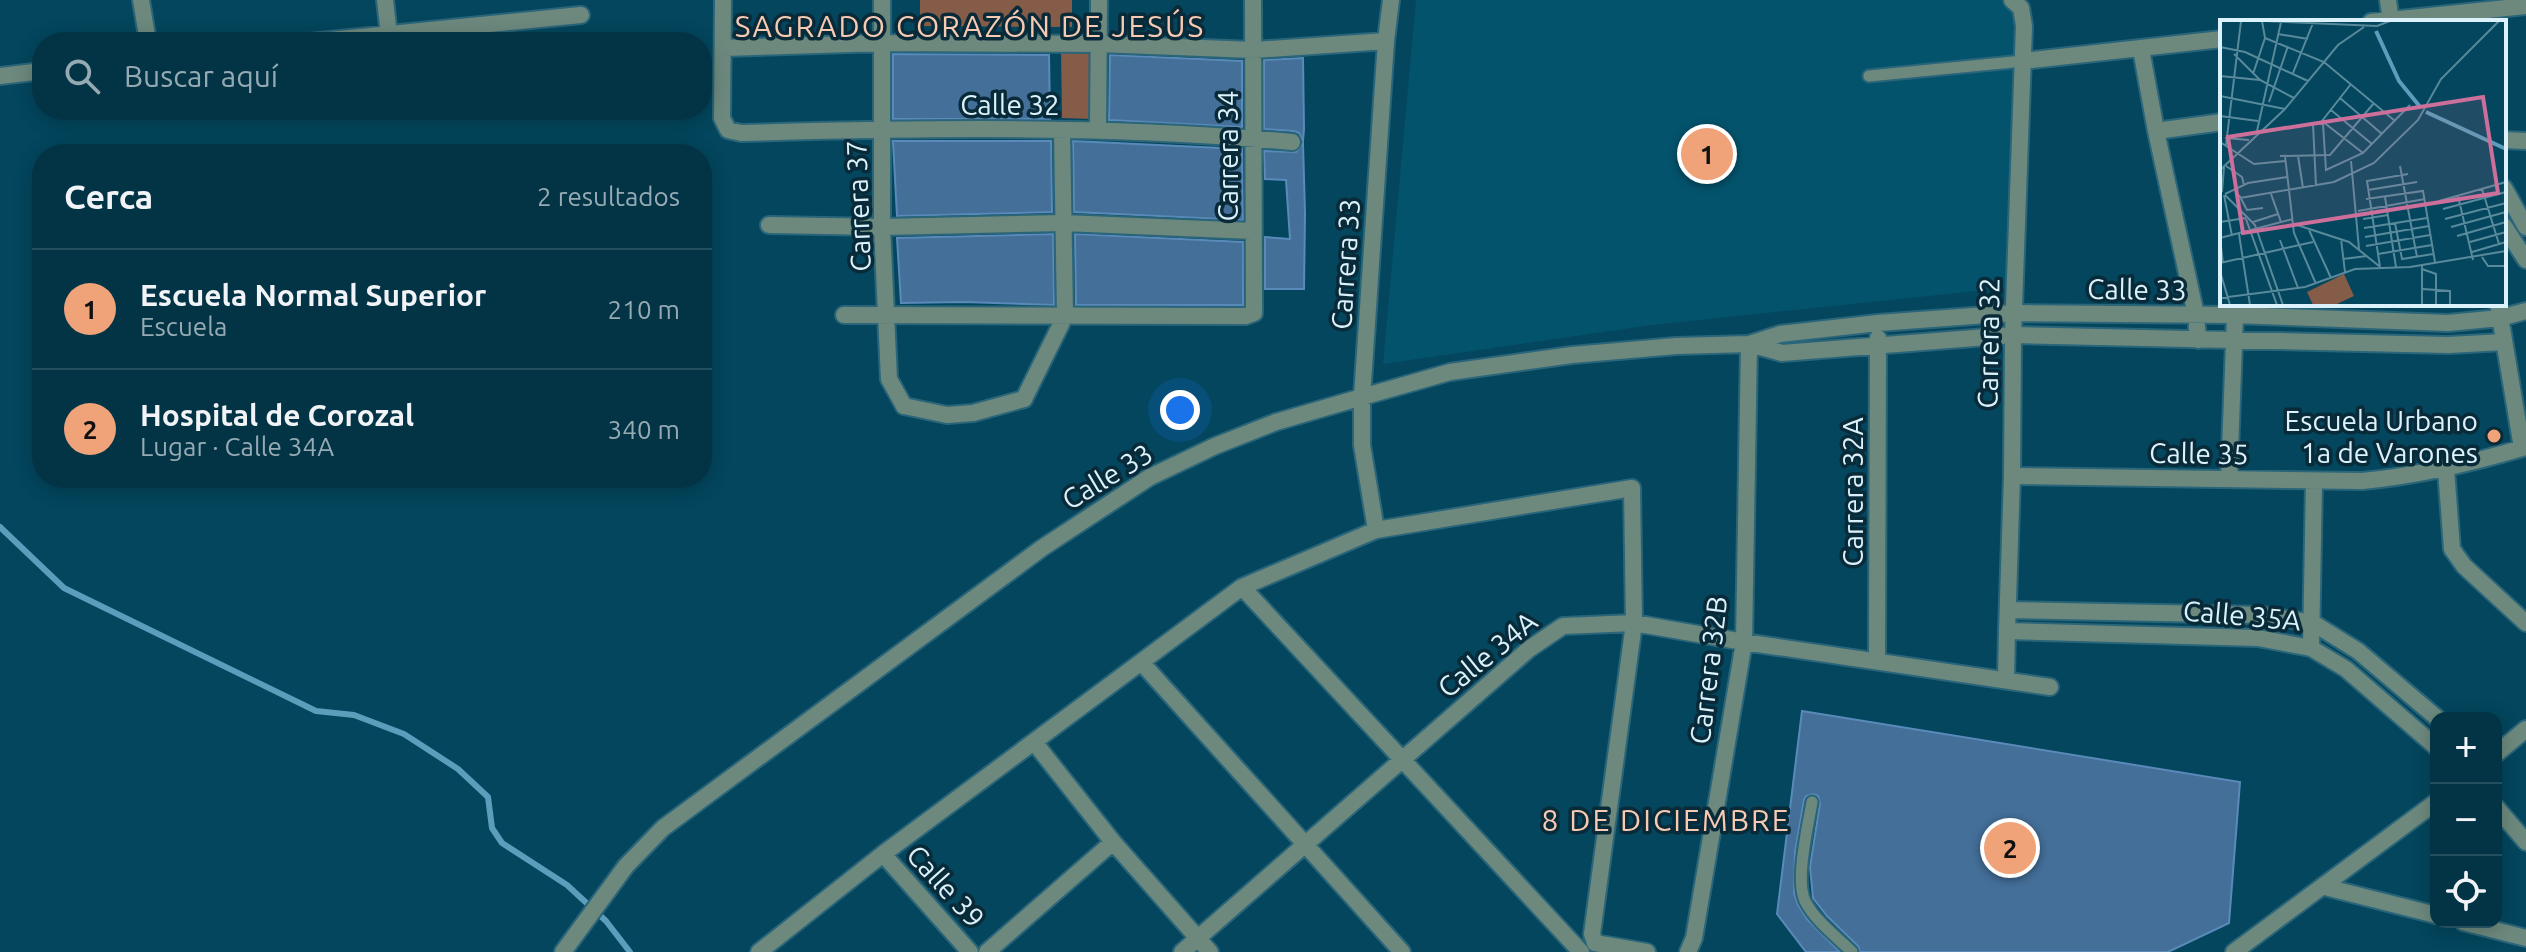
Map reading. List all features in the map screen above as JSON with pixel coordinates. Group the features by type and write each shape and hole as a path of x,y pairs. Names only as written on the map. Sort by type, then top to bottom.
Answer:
{"street":[{"path":"141,0 146,32"},
{"path":"385,0 389,32"},
{"path":"723,0 723,48 882,43 1099,44 1254,50 1386,41"},
{"name":"Carrera 37","path":"882,0 882,227 889,379 904,406 947,415 973,413 1024,399 1065,316"},
{"path":"1098,130 1099,0"},
{"name":"Carrera 34","path":"1065,316 1246,316 1254,313 1253,0"},
{"name":"Carrera 33","path":"1376,530 1362,445 1362,397 1391,0"},
{"path":"2388,0 2391,20"},
{"name":"Carrera 32","path":"2006,679 2013,335 2024,26 2018,3"},
{"path":"2396,20 2440,12 2526,6"},
{"path":"418,32 581,15"},
{"path":"2023,61 2220,39"},
{"name":"Calle 32","path":"723,48 722,118 728,130 741,133 1098,130 1292,142"},
{"path":"2141,49 2196,315 2198,340"},
{"path":"0,76 32,72"},
{"path":"2156,131 2220,122"},
{"path":"844,315 1065,316 1062,130"},
{"path":"2506,140 2526,141"},
{"path":"2506,192 2526,227"},
{"path":"769,225 882,227 1064,223 1253,231"},
{"path":"2506,229 2526,260"},
{"path":"2499,311 2524,448"},
{"name":"Calle 33","path":"563,952 626,866 663,828 1042,548 1150,477 1276,422 1450,372 1572,355 1676,346 1749,344 1780,334 1878,323 2014,313 2235,315 2448,323 2499,311 2526,311"},
{"path":"2229,479 2235,315"},
{"name":"Carrera 32A","path":"1877,661 1878,323"},
{"name":"Calle 33","path":"1749,344 1782,353 2013,335 2448,345 2504,342"},
{"name":"Carrera 32B","path":"1688,952 1694,938 1744,642 1749,344"},
{"name":"Calle 35","path":"2012,476 2362,481 2402,478 2524,448"},
{"path":"2446,469 2452,549 2464,566 2526,623"},
{"path":"2311,648 2314,481"},
{"path":"759,952 883,854 1242,587 1376,530 1632,488 1634,623 1592,934 1595,943 1647,952"},
{"path":"1242,587 1581,952"},
{"name":"Calle 35A","path":"2009,610 2262,615 2313,623 2358,651 2430,712"},
{"name":"Calle 34A","path":"1182,952 1529,649 1563,626 1634,623 2050,687"},
{"name":"Calle 35A","path":"2007,631 2258,638 2311,648 2346,669 2430,742"},
{"path":"1141,662 1402,952"},
{"path":"2502,749 2526,729"},
{"path":"1034,742 1113,842 1210,952"},
{"path":"2236,951 2430,807"},
{"path":"2502,814 2526,842"},
{"path":"987,952 1113,842"},
{"name":"Calle 39","path":"883,854 970,952"},
{"path":"2325,887 2430,913"},
{"path":"2487,928 2526,938"}],"lane":[{"path":"1869,76 2023,61"},
{"path":"1812,802 1801,879 1804,900 1852,952"}],"shaded area":[{"path":"920,0 1072,0 1072,27 920,26"},
{"path":"1416,0 2003,0 2019,19 2005,288 1652,325 1383,364"},
{"path":"1091,49 1091,119 1062,118 1061,51"}],"building":[{"path":"893,54 1049,55 1050,119 893,119"},
{"path":"1110,55 1242,61 1242,127 1109,120"},
{"path":"1303,58 1303,141 1294,131 1264,129 1264,60"},
{"path":"893,141 1051,141 1052,212 897,216"},
{"path":"1073,141 1242,149 1243,220 1074,212"},
{"path":"1303,143 1304,289 1265,289 1265,237 1290,239 1286,180 1265,179 1264,151 1296,152"},
{"path":"1053,234 1054,305 901,303 897,238"},
{"path":"1075,234 1243,242 1243,305 1076,305"},
{"path":"1802,711 2240,782 2229,923 2168,952 1860,952 1858,946 1813,898 1810,867 1820,803 1818,796 1813,794 1804,800 1795,852 1794,893 1808,920 1840,952 1806,952 1777,914"}],"waterway":[{"path":"0,527 64,588 316,711 354,715 404,734 458,769 488,797 492,828 502,843 567,885 606,921 630,952"}],"place":[{"name":"Escuela Normal Superior","path":"1707,154"},
{"name":"Escuela Urbano 1a de Varones","path":"2494,436"},
{"name":"Hospital de Corozal","path":"2010,848"}],"district":[{"name":"SAGRADO CORAZÓN DE JESÚS","path":"970,26"},
{"name":"8 DE DICIEMBRE","path":"1666,820"}]}
